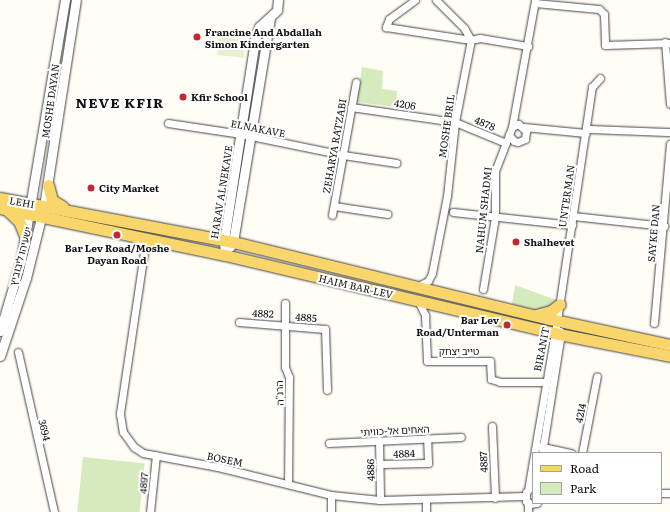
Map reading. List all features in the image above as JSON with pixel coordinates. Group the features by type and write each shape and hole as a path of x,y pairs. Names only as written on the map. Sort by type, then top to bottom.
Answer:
{"main road":[{"path":"48,185 52,200 73,211"},
{"name":"LEHI","path":"0,198 30,209 42,217"},
{"name":"LEHI","path":"3,209 30,209 44,206"},
{"name":"HAIM BAR-LEV","path":"44,206 228,241 536,316 670,345"},
{"path":"3,209 17,218 25,236"},
{"name":"HAIM BAR-LEV","path":"42,217 225,255 557,334 670,356"},
{"path":"536,316 551,311 560,304"}],"street":[{"name":"MOSHE DAYAN","path":"30,209 66,0"},
{"name":"MOSHE DAYAN","path":"44,206 76,0"},
{"name":"HARAV ALNEKAVE","path":"225,255 246,135 255,40 259,27 277,10 278,0"},
{"path":"416,0 389,19 386,27 471,40 480,38 528,46"},
{"path":"436,0 464,28 471,40"},
{"path":"535,2 599,9 604,14 605,44 668,42 670,104"},
{"name":"NAHUM SHADMI","path":"483,289 495,217 496,171 512,127 535,2"},
{"name":"MOSHE BRIL","path":"432,273 447,196 455,122 471,40"},
{"name":"UNTERMAN","path":"557,320 592,87 600,78"},
{"name":"ZEHARYA RATZABI","path":"332,215 356,82"},
{"name":"4206","path":"351,107 455,122"},
{"name":"4878","path":"455,122 506,143"},
{"name":"ELNAKAVE","path":"168,123 246,135 343,156"},
{"path":"512,127 518,124 524,127 586,131 670,132"},
{"path":"509,135 514,141 522,141 526,136 524,127"},
{"name":"SAYKE DAN","path":"654,322 664,226 670,144"},
{"path":"343,156 396,163"},
{"name":"ישעיהו ליבוביץ","path":"0,356 26,278 44,206"},
{"path":"334,206 387,214"},
{"name":"ישעיהו ליבוביץ","path":"0,331 16,279 30,209"},
{"path":"453,212 572,225"},
{"path":"573,216 664,226"},
{"name":"BOSEM","path":"146,239 120,414 126,438 143,453 288,484 331,495 380,500 530,497"},
{"path":"415,286 426,283 432,273"},
{"path":"432,273 433,282 439,292"},
{"name":"טייב יצחק","path":"418,301 425,315 427,361 490,361 491,379 500,382 545,382"},
{"name":"הרנ\"ה","path":"285,303 285,367 289,377 288,484"},
{"path":"425,315 434,305"},
{"name":"BIRANIT","path":"542,450 557,334 557,320"},
{"name":"4882","path":"239,322 285,326"},
{"name":"4885","path":"285,326 325,329 327,390"},
{"name":"BIRANIT","path":"534,452 545,382 557,334"},
{"name":"3694","path":"18,352 54,512"},
{"name":"4214","path":"582,452 597,376"},
{"name":"4887","path":"492,426 495,498"},
{"name":"האחים אל-כוויתי","path":"329,443 461,437"},
{"name":"4884","path":"380,464 428,462 427,438"},
{"name":"4886","path":"379,440 380,500"},
{"path":"534,446 542,450 561,452"},
{"name":"4897","path":"150,512 156,455"},
{"name":"BIRANIT","path":"528,512 532,472"},
{"path":"331,495 331,512"},
{"name":"BIRANIT","path":"530,497 533,512"},
{"path":"426,499 426,512"}],"green space":[{"path":"219,37 246,40 244,58 217,55"},
{"path":"362,67 383,71 382,89 397,91 396,107 357,102"},
{"path":"515,285 556,300 551,306 535,310 512,304"},
{"path":"83,457 145,463 140,512 77,512"}],"place":[{"name":"Francine And Abdallah Simon Kindergarten","path":"197,37"},
{"name":"Kfir School","path":"183,97"},
{"name":"City Market","path":"91,188"},
{"name":"Bar Lev Road/Moshe Dayan Road","path":"117,235"},
{"name":"Shalhevet","path":"516,242"},
{"name":"Bar Lev Road/Unterman","path":"507,325"}],"district":[{"name":"NEVE KFIR","path":"120,102"}]}
